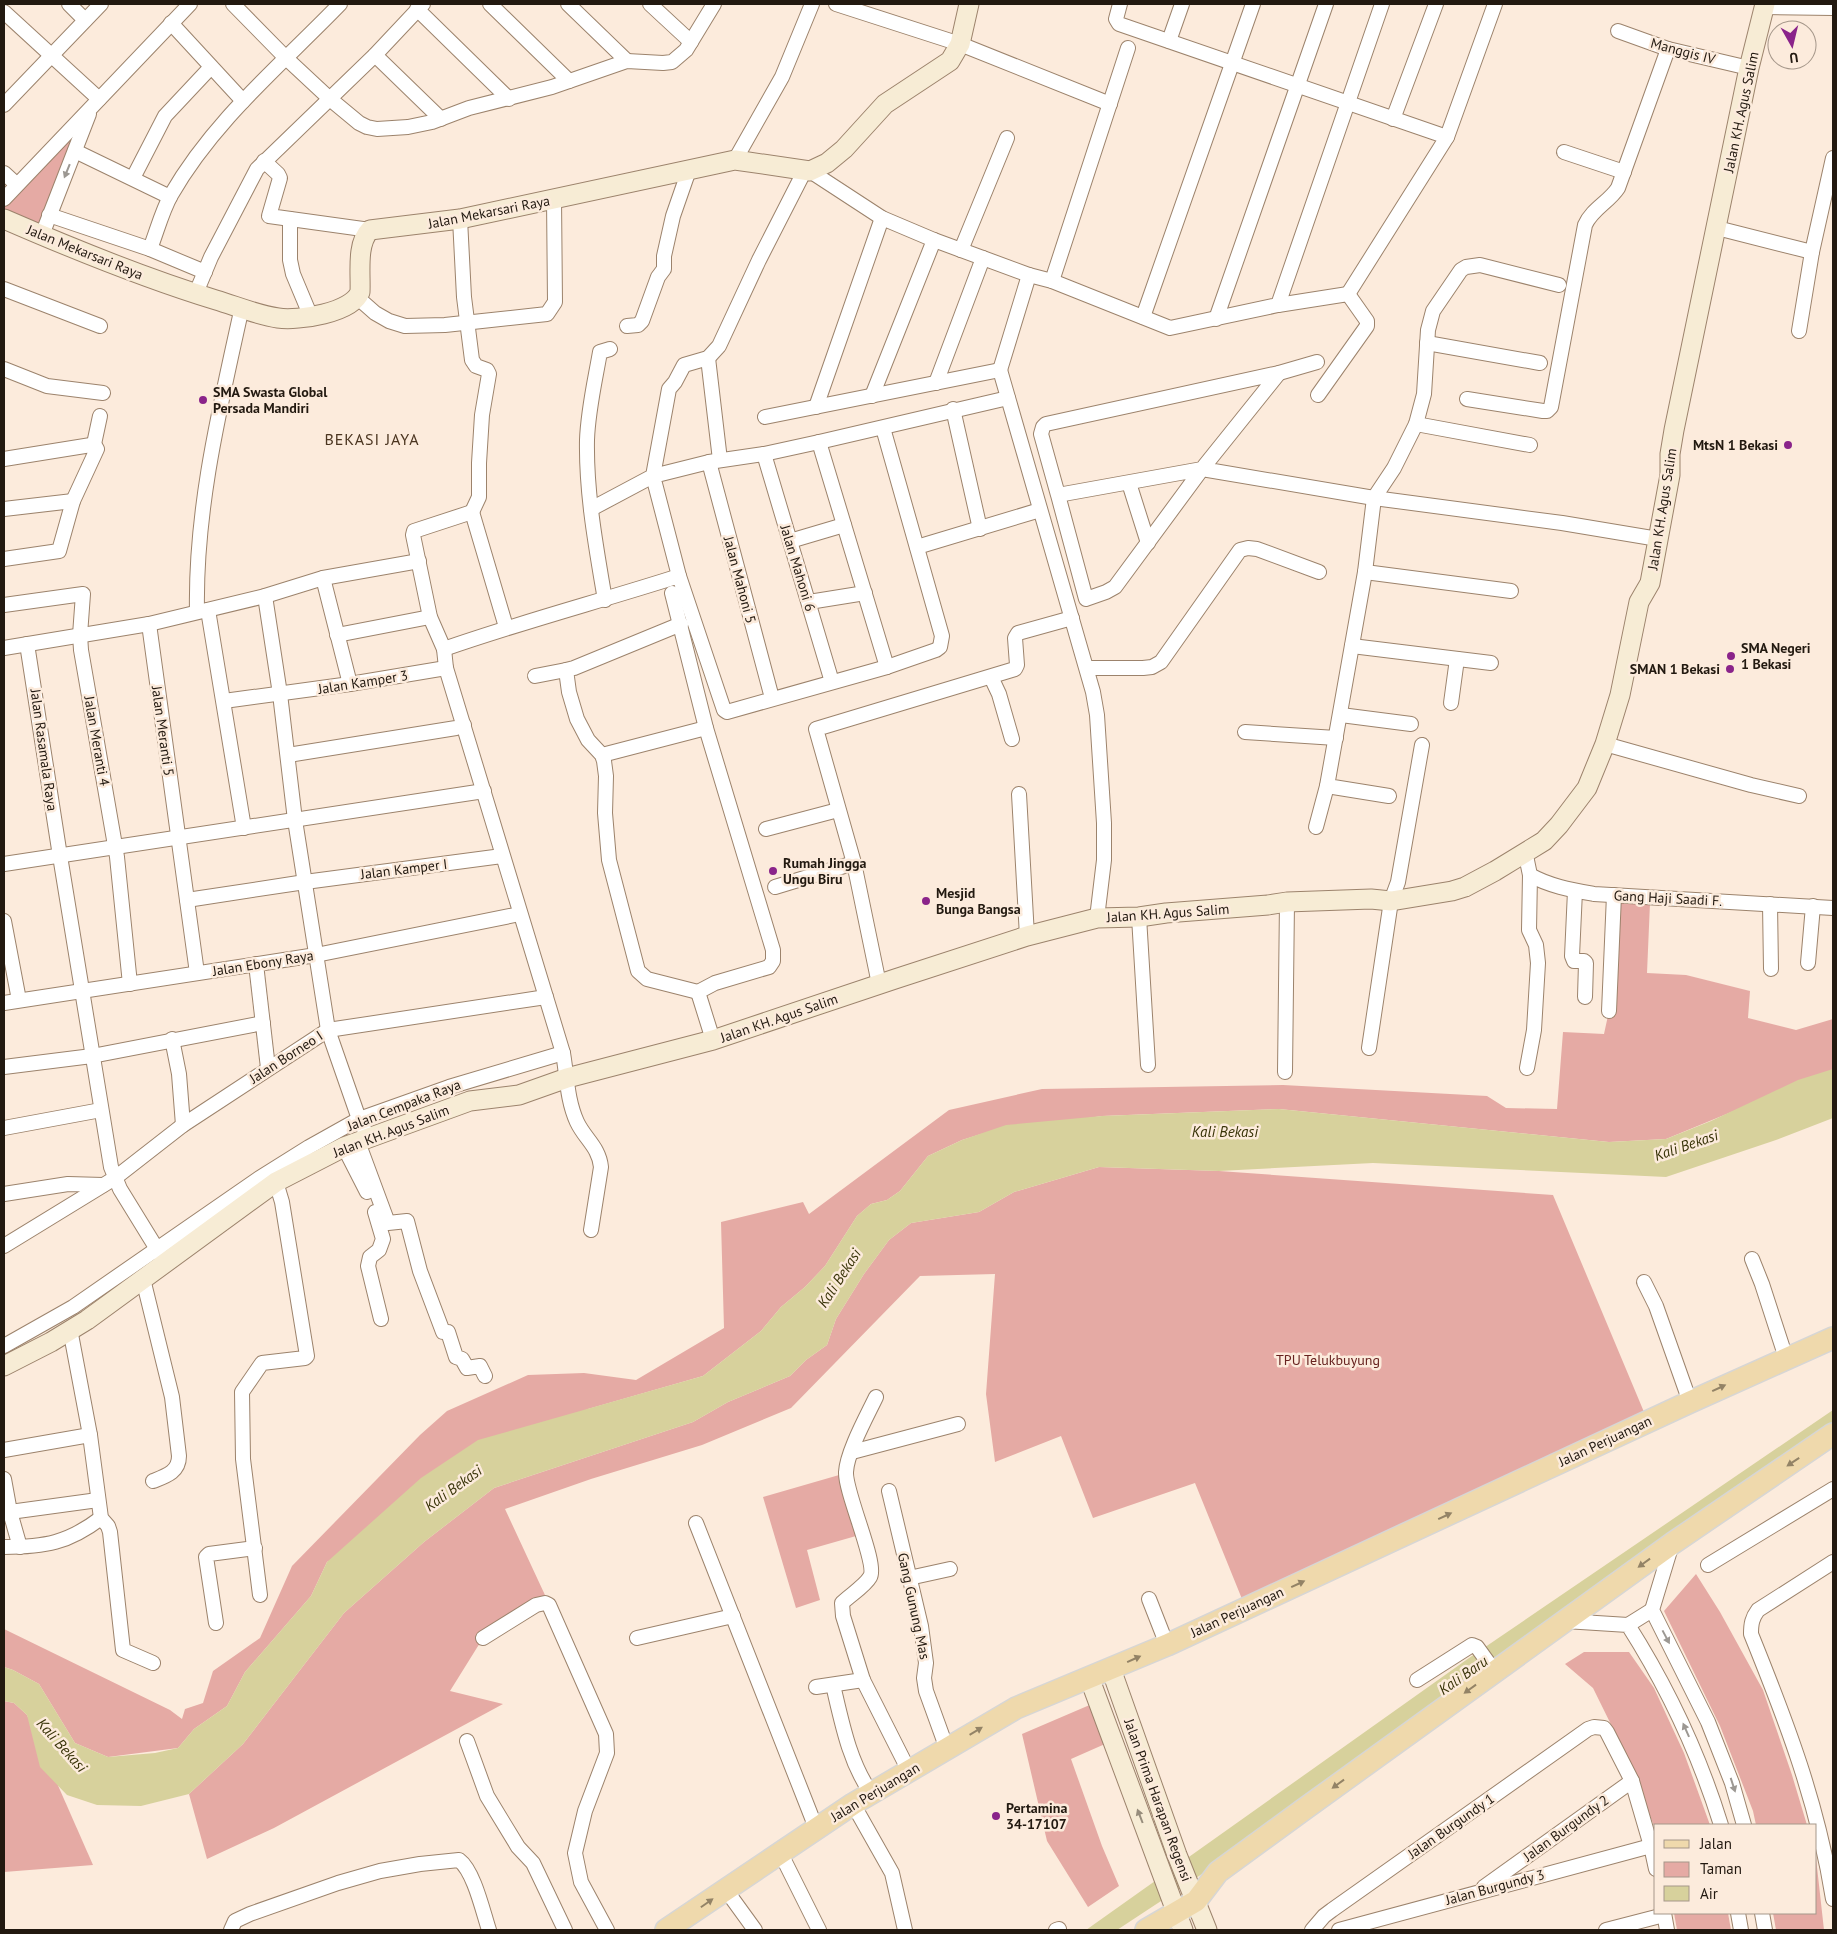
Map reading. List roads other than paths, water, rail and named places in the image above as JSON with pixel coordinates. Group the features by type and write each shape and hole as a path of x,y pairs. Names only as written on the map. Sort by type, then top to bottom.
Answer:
{"main road":[{"name":"Jalan Perjuangan","path":"666,1930 853,1804 1016,1708 1167,1644 1690,1402 1833,1338"},
{"path":"1146,1930 1177,1913 1192,1893 1235,1858 1493,1669 1833,1434"}],"street":[{"path":"69,4 85,20"},
{"path":"6,99 101,4"},
{"path":"4,199 16,184 190,4"},
{"path":"232,4 330,99 360,123 377,129 408,127 441,119 463,110 569,81 627,61 672,62 682,55 714,4"},
{"path":"490,4 569,81"},
{"path":"568,4 627,61"},
{"path":"650,4 691,42"},
{"path":"735,160 782,77 812,4"},
{"path":"836,4 960,44 1110,104"},
{"path":"883,428 942,636 940,647 887,667 728,712 724,710 679,576 652,476 669,389 684,365 708,358 719,346 759,260 808,171 827,163 844,150 885,104 950,61 960,44 970,4"},
{"path":"1120,4 1116,19 1119,24 1447,137"},
{"path":"1169,41 1182,4"},
{"path":"1143,317 1254,4"},
{"path":"1216,319 1326,4"},
{"path":"1278,305 1382,4"},
{"path":"1393,119 1436,4"},
{"path":"808,171 882,218 934,240 1030,275 1052,281 1173,328 1278,305 1348,294 1447,137 1495,4"},
{"path":"1764,5 1833,8"},
{"name":"Jalan KH. Agus Salim","path":"4,1366 51,1342 87,1320 144,1279 162,1255 218,1223 276,1182 357,1142 470,1100 519,1094 567,1078 713,1040 1027,936 1097,918 1139,917 1287,902 1371,899 1391,902 1464,887 1495,871 1544,840 1560,825 1587,788 1605,744 1620,695 1639,602 1650,582 1668,483 1674,430 1749,68 1764,5"},
{"path":"150,249 170,197 202,148 243,101 286,58 332,7"},
{"path":"196,293 253,175 264,161 375,55 420,7 509,98"},
{"path":"4,12 51,55 95,104"},
{"path":"171,23 243,101"},
{"name":"Manggis IV","path":"1618,32 1668,50 1749,68"},
{"path":"1052,281 1128,48"},
{"path":"1468,398 1543,411 1549,410 1585,225 1591,216 1614,194 1624,172 1668,50"},
{"path":"375,55 441,119"},
{"path":"133,178 165,116 211,67"},
{"path":"42,235 95,104"},
{"path":"962,250 1007,138"},
{"path":"75,151 170,197"},
{"path":"1564,152 1624,172"},
{"path":"1799,331 1812,252 1833,158"},
{"name":"Jalan Mekarsari Raya","path":"370,230 460,219 735,160 808,171"},
{"path":"264,161 278,174 280,181 269,216 370,230"},
{"path":"627,326 638,325 642,321 658,277 664,269 664,256 673,216 688,170"},
{"path":"4,173 16,184"},
{"path":"370,230 366,234 361,252 360,292 358,298 375,313 389,321 405,326 466,323 546,314 551,310 555,302 554,199"},
{"path":"50,215 150,249 205,272"},
{"path":"816,407 882,218"},
{"path":"290,219 290,260 310,317"},
{"path":"460,219 466,323 473,363 487,370 489,374 479,454 479,497 472,512 506,628"},
{"name":"Jalan Mekarsari Raya","path":"5,223 42,235 142,275 279,318 310,317 350,304 358,298"},
{"path":"1717,228 1812,252"},
{"path":"872,396 934,240"},
{"path":"936,383 983,258"},
{"path":"1316,827 1327,786 1341,715 1374,498 1394,468 1416,424 1424,394 1428,330 1433,312 1461,270 1466,267 1480,265 1559,285"},
{"path":"1030,275 1000,370 1087,668 1097,716 1103,794 1104,860 1097,918"},
{"path":"4,289 100,326"},
{"path":"1318,395 1368,323 1348,294"},
{"path":"242,307 206,488 197,560 203,611 224,701 244,828"},
{"path":"1427,343 1540,363"},
{"path":"605,600 591,509 587,464 588,420 600,352 610,349"},
{"name":"Jalan Mahoni 5","path":"708,358 714,461 772,698"},
{"path":"1280,373 1202,470 1115,587 1086,599 1041,434 1046,424 1280,373 1317,362"},
{"path":"4,369 47,386 102,393"},
{"path":"765,417 1000,370"},
{"path":"591,509 652,476 714,461 764,454 883,428 953,409 1008,398"},
{"path":"953,409 980,529"},
{"path":"4,559 59,551 73,501 97,448 94,444 100,416"},
{"path":"1416,424 1530,445"},
{"path":"819,442 887,667"},
{"path":"4,459 94,444"},
{"name":"Jalan Mahoni 6","path":"764,454 832,682"},
{"path":"1058,495 1202,470 1374,498 1562,523 1658,540"},
{"path":"1128,483 1148,542"},
{"path":"4,509 73,501"},
{"path":"917,547 1040,510"},
{"path":"472,512 414,531 413,535 430,616 444,649 446,668 563,1053 568,1097 577,1122 588,1140 597,1150 600,1158 601,1167 591,1230"},
{"path":"790,541 844,525"},
{"path":"1087,668 1143,668 1152,667 1161,662 1240,550 1248,548 1257,550 1319,572"},
{"path":"4,648 149,624 265,596 323,578 419,561"},
{"path":"1364,572 1511,591"},
{"path":"444,649 506,628 605,600 679,576"},
{"path":"323,578 350,684"},
{"path":"566,670 569,692 577,720 588,740 602,755 606,776 605,813 609,860 638,972 647,979 698,992 716,983 769,967 773,961 773,950 706,728 672,593"},
{"path":"808,602 865,593"},
{"name":"Jalan Meranti 4","path":"4,605 83,594 80,635 81,650 115,848 130,984"},
{"path":"265,596 280,694 295,820 328,1030 359,1120 357,1142 364,1183 383,1239 379,1250 368,1260 381,1319"},
{"path":"337,635 430,616"},
{"path":"879,984 854,862 816,729 1015,669 1017,666 1015,638 1018,633 1072,618"},
{"name":"Jalan Meranti 5","path":"149,624 197,973"},
{"path":"536,676 574,668 681,624"},
{"name":"Jalan Rasamala Raya","path":"27,644 101,1110 109,1182 162,1255"},
{"path":"1352,646 1491,663"},
{"path":"1451,703 1457,659"},
{"name":"Jalan Kamper 3","path":"224,701 350,684 446,668"},
{"path":"991,677 1012,739"},
{"path":"1341,715 1411,724"},
{"path":"288,755 456,728 464,725"},
{"path":"602,755 706,728"},
{"path":"1245,732 1336,738"},
{"path":"1605,744 1751,785 1799,796"},
{"path":"1369,1048 1391,902 1398,882 1422,745"},
{"path":"1327,786 1389,796"},
{"path":"4,864 484,791"},
{"path":"1019,794 1027,936"},
{"path":"766,829 838,810"},
{"path":"1525,851 1530,875 1529,930 1536,944 1538,962 1534,1030 1527,1068"},
{"name":"Jalan Kamper I","path":"187,900 305,882 502,856"},
{"path":"775,887 854,862"},
{"name":"Gang Haji Saadi F.","path":"1530,875 1562,888 1575,891 1833,908"},
{"path":"1575,891 1572,956 1574,961 1586,963 1585,997"},
{"path":"1609,1011 1614,895"},
{"path":"1285,1072 1287,902"},
{"path":"1770,904 1771,969"},
{"path":"1808,963 1812,906"},
{"name":"Jalan Ebony Raya","path":"4,1003 316,954 520,914"},
{"path":"1139,917 1148,1065"},
{"path":"4,927 19,1000"},
{"path":"256,964 268,1068"},
{"path":"698,992 713,1040"},
{"name":"Jalan Borneo I","path":"4,1246 109,1182 184,1125 328,1030 534,1000 546,996"},
{"path":"4,1068 92,1056 172,1039 263,1023"},
{"path":"172,1039 179,1074 184,1125"},
{"name":"Jalan Cempaka Raya","path":"4,1346 162,1255 260,1177 309,1147 359,1120 449,1087 563,1053"},
{"path":"4,1128 101,1110"},
{"path":"357,1142 388,1223 407,1221 420,1271 443,1332 448,1332 456,1357 462,1359 467,1368 480,1366 485,1376"},
{"path":"4,1194 68,1184 109,1182"},
{"path":"260,1595 243,1459 242,1392 261,1363 305,1358 306,1356 282,1202 276,1182"},
{"path":"1752,1259 1786,1358"},
{"path":"144,1279 172,1397 179,1456 179,1462 174,1471 154,1481"},
{"path":"1644,1282 1656,1306 1690,1402"},
{"path":"70,1329 90,1435 101,1518 108,1526 110,1532 122,1650 153,1663"},
{"path":"876,1397 852,1452 846,1473 867,1547 872,1574 842,1603 843,1616 863,1680 909,1772"},
{"path":"852,1452 958,1424"},
{"path":"4,1450 90,1435"},
{"path":"4,1479 10,1512 20,1547"},
{"path":"1708,1565 1833,1490"},
{"name":"Gang Gunung Mas","path":"889,1491 916,1602 925,1650 926,1667 924,1678 926,1692 947,1749"},
{"path":"10,1512 98,1500"},
{"path":"4,1547 20,1547 64,1541 85,1530 101,1518"},
{"path":"696,1523 816,1828"},
{"path":"1565,1621 1628,1626 1652,1610 1673,1543"},
{"path":"216,1623 206,1556 255,1548"},
{"path":"1833,1562 1758,1610 1752,1617 1751,1625 1751,1634 1789,1727 1810,1791 1829,1870 1833,1899"},
{"path":"910,1578 950,1569"},
{"path":"1150,1599 1167,1644"},
{"path":"483,1638 536,1605 545,1603 549,1605 606,1734 608,1744 606,1752 585,1811 575,1853 581,1882 607,1930"},
{"path":"1652,1610 1708,1722 1732,1783 1744,1824"},
{"path":"637,1638 733,1616"},
{"path":"1628,1626 1658,1674 1686,1729 1709,1787 1721,1824"},
{"path":"1417,1680 1469,1646 1475,1645 1493,1669"},
{"name":"Jalan Prima Harapan Regensi","path":"1111,1669 1177,1856 1207,1930"},
{"name":"Jalan Prima Harapan Regensi","path":"1089,1677 1177,1913"},
{"path":"816,1688 863,1680"},
{"path":"833,1685 846,1741 860,1777 872,1793"},
{"name":"Jalan Burgundy 1","path":"1312,1930 1332,1910 1594,1726 1604,1728 1608,1732 1632,1781"},
{"path":"467,1741 492,1807 503,1821 518,1847 533,1863 565,1930"},
{"path":"1632,1781 1654,1860"},
{"name":"Jalan Burgundy 2","path":"1476,1892 1632,1781"},
{"path":"853,1804 892,1873 906,1930"},
{"name":"Jalan Burgundy 3","path":"1338,1930 1651,1846"},
{"path":"780,1852 819,1930"},
{"path":"231,1930 235,1921 250,1914 338,1883 380,1871 459,1860 472,1880 489,1930"},
{"path":"726,1890 755,1930"},
{"path":"1606,1930 1664,1914 1667,1930"},
{"path":"1738,1914 1741,1930"},
{"path":"1762,1914 1765,1930"}],"water":[{"name":"Kali Bekasi","path":"1833,1069 1833,1118 1776,1140 1666,1177 1373,1163 1219,1171 1099,1167 1014,1192 979,1212 911,1223 889,1240 864,1274 836,1319 827,1345 806,1360 790,1376 728,1402 693,1422 494,1488 424,1542 344,1613 243,1744 189,1794 141,1806 97,1805 67,1795 40,1767 27,1715 14,1703 4,1701 4,1667 39,1684 75,1743 108,1757 155,1753 178,1748 194,1729 227,1706 245,1672 311,1596 327,1562 421,1478 478,1440 703,1376 761,1331 781,1307 805,1287 825,1266 857,1216 871,1204 887,1200 900,1191 928,1156 962,1140 1006,1125 1102,1116 1279,1109 1609,1142 1666,1139 1711,1121 1798,1080"},
{"name":"Kali Baru","path":"1833,1410 1833,1426 1476,1673 1199,1876 1117,1930 1086,1930 1469,1658"}],"place":[{"name":"SMA Swasta Global Persada Mandiri","path":"203,400"},
{"name":"MtsN 1 Bekasi","path":"1788,445"},
{"name":"SMA Negeri 1 Bekasi","path":"1731,656"},
{"name":"SMAN 1 Bekasi","path":"1730,669"},
{"name":"Rumah Jingga Ungu Biru","path":"773,871"},
{"name":"Mesjid Bunga Bangsa","path":"926,901"},
{"name":"Pertamina 34-17107","path":"996,1816"}],"district":[{"name":"BEKASI JAYA","path":"372,439"}],"park label":[{"name":"TPU Telukbuyung","path":"1328,1360"}]}
